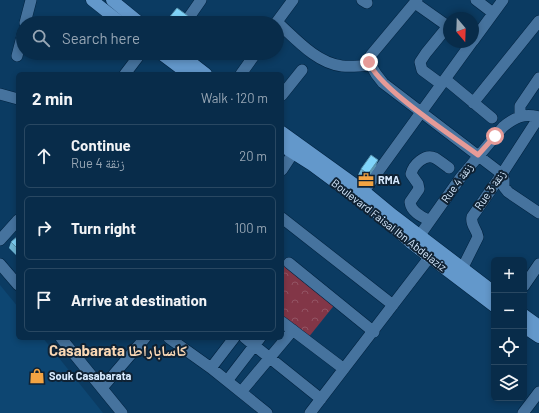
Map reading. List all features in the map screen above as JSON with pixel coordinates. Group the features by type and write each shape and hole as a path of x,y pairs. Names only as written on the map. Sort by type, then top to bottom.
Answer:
{"main road":[{"path":"92,0 112,16"},
{"path":"112,0 131,16"},
{"path":"169,60 185,72"},
{"path":"188,60 203,72"},
{"name":"Boulevard Faisal Ibn Abdelaziz","path":"284,134 312,165 384,219 433,253 491,303"},
{"name":"Boulevard Faisal Ibn Abdelaziz","path":"284,146 296,149 364,191 420,236 433,253 463,267 491,290"},
{"path":"527,317 539,326"},
{"path":"527,329 539,337"}],"street":[{"path":"27,16 31,0"},
{"path":"190,16 201,0"},
{"path":"282,16 293,0"},
{"path":"476,0 493,13"},
{"path":"479,32 503,0"},
{"path":"443,21 416,1 371,54 369,59 370,66 383,83 502,174 504,179 504,187 508,192 539,213"},
{"path":"473,103 539,21"},
{"path":"284,29 311,51 329,62 340,66 370,66"},
{"path":"443,33 420,62 422,70 443,81 492,118"},
{"path":"364,191 468,48"},
{"path":"127,72 136,60"},
{"path":"242,72 251,60"},
{"path":"284,92 302,70"},
{"path":"539,78 520,106 520,116 528,115 539,117"},
{"path":"0,94 16,98"},
{"name":"Rue 4 زنقة","path":"420,236 460,177 478,155 503,126 520,116"},
{"name":"Rue 3 زنقة","path":"463,267 478,237 477,232 471,222 472,217 539,117"},
{"path":"284,167 296,149"},
{"path":"430,221 410,206 410,202 419,189 418,184 411,172 420,160 428,157 435,158 449,168"},
{"path":"284,220 393,305"},
{"path":"0,240 16,222"},
{"path":"310,413 374,332 433,253"},
{"path":"289,263 374,332"},
{"path":"0,264 16,284"},
{"path":"527,282 539,264"},
{"path":"284,323 344,369"},
{"path":"241,392 293,330"},
{"path":"63,340 122,413"},
{"path":"102,388 143,340"},
{"path":"173,340 211,368 267,413"},
{"path":"211,368 232,340"},
{"path":"227,381 257,342 270,358 321,399"},
{"path":"523,413 539,392"}],"shaded area":[{"name":"Souk Casabarata","path":"0,285 16,305 16,340 45,340 103,413 0,413"}],"green space":[{"path":"284,264 336,303 308,338 284,320"}],"building":[{"path":"177,8 188,16 170,16"},
{"path":"371,155 378,160 368,174 361,169"},
{"path":"16,238 16,247 11,242"}],"place":[{"name":"RMA","path":"366,180"},
{"name":"Souk Casabarata","path":"37,376"}],"district":[{"name":"Casabarata كاساباراطا","path":"118,351"}],"route":[{"path":"369,62 372,69 383,83 478,155 495,136"}]}
